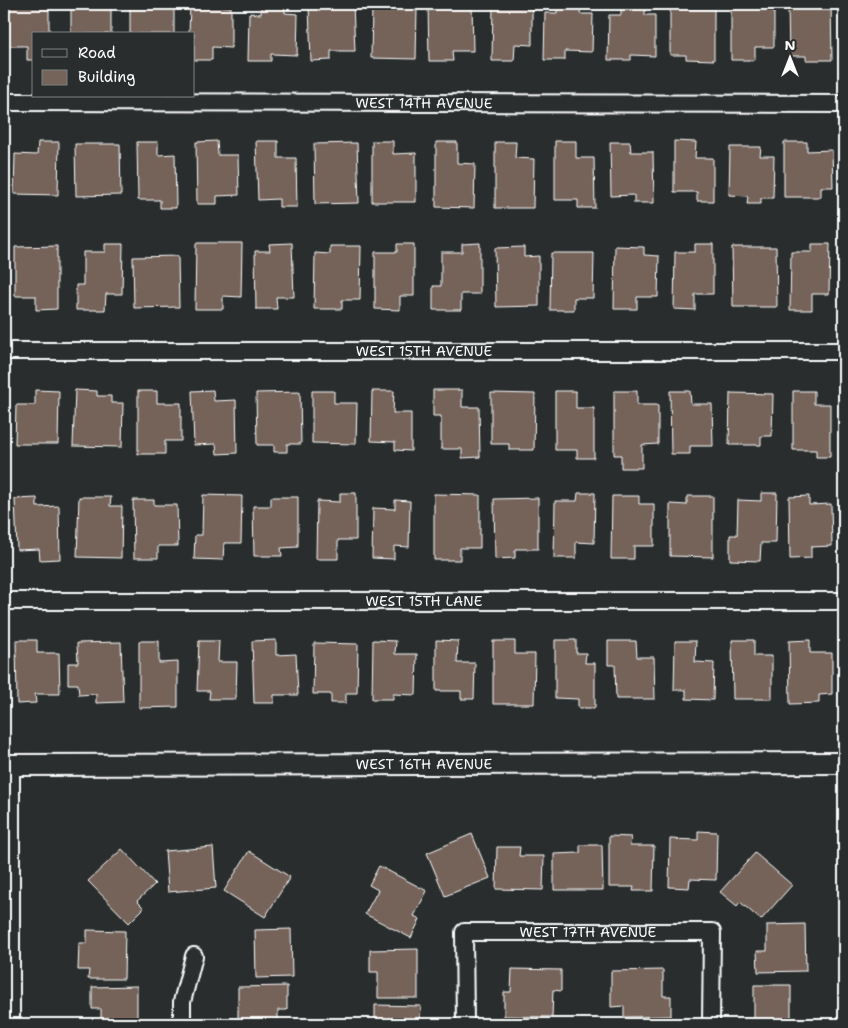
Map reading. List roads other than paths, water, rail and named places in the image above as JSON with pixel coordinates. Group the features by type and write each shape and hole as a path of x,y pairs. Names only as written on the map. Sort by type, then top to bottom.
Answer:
{"street":[{"name":"WEST 14TH AVENUE","path":"4,102 844,104"},
{"name":"WEST 15TH AVENUE","path":"4,351 844,351"},
{"name":"WEST 15TH LANE","path":"4,601 844,601"},
{"name":"WEST 16TH AVENUE","path":"8,765 844,763"},
{"path":"8,765 11,1024"},
{"name":"WEST 17TH AVENUE","path":"465,1024 464,932 712,932 712,1024"},
{"path":"182,1024 182,1002 194,956"}]}
